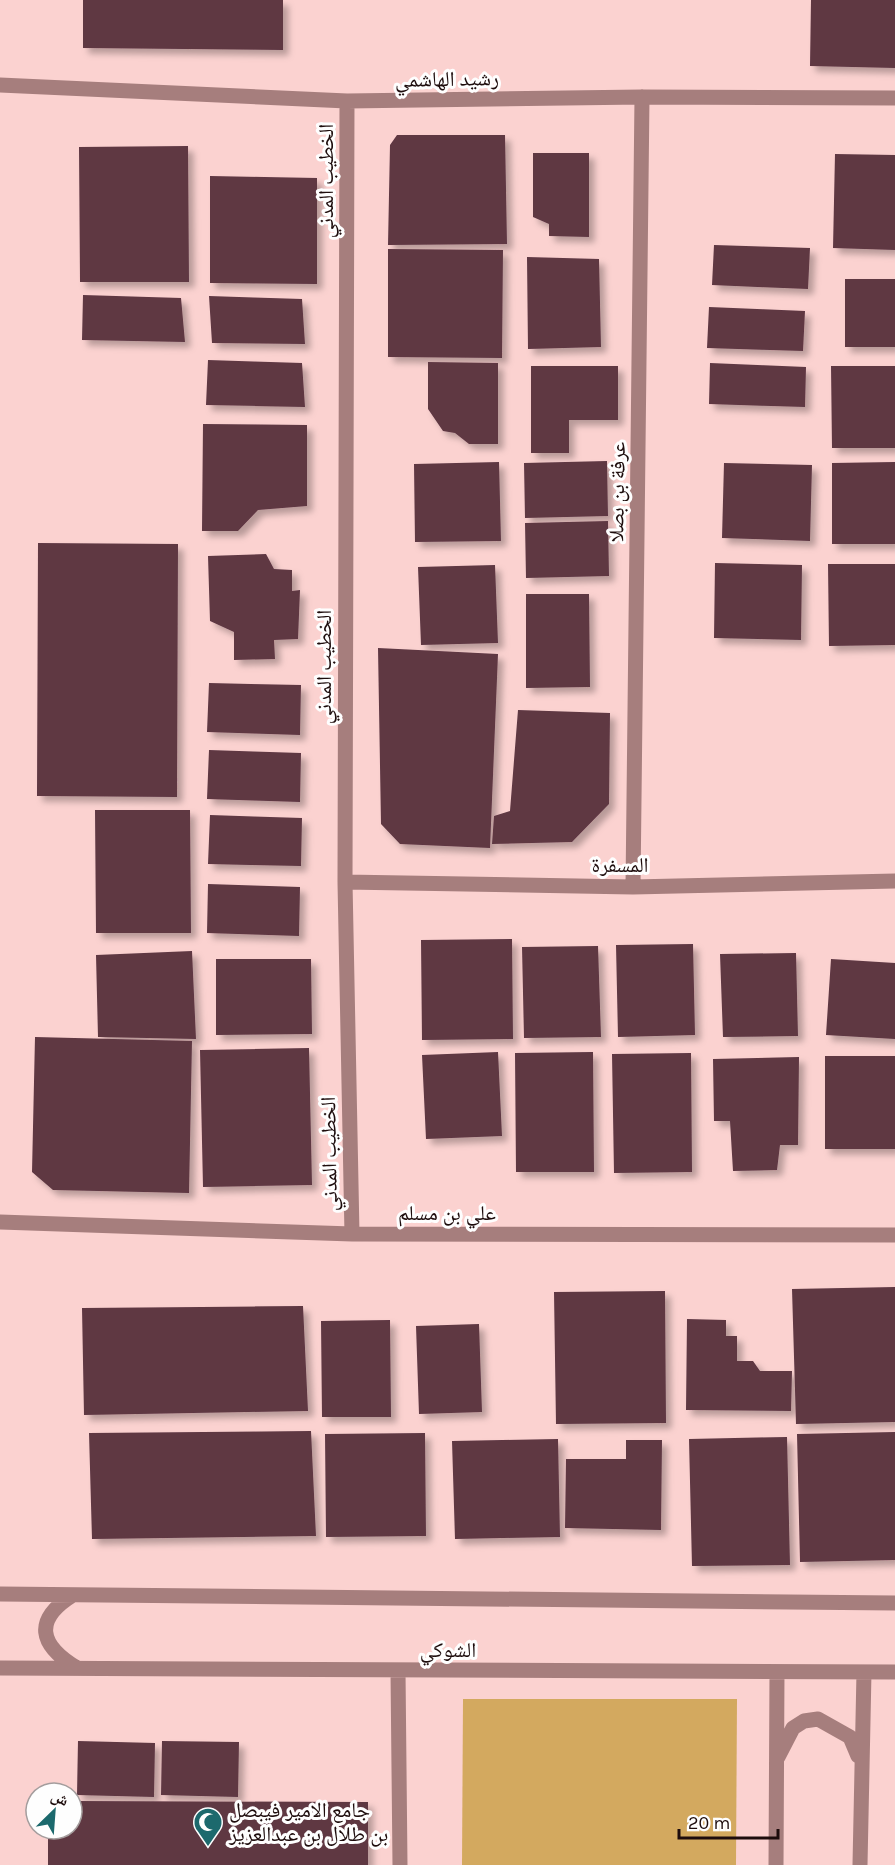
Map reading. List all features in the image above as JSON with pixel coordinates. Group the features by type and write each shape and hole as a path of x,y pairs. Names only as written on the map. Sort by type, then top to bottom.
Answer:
{"street":[{"name":"رشيد الهاشمي","path":"0,85 347,101 642,97 895,98"},
{"name":"عرفة بن بصلا","path":"633,887 642,97"},
{"name":"الخطيب المدني","path":"347,101 345,882 352,1234"},
{"name":"المسفرة","path":"345,882 633,887 895,881"},
{"name":"علي بن مسلم","path":"0,1222 352,1234 895,1235"},
{"path":"0,1604 0,1592 74,1595 895,1603"},
{"path":"74,1595 59,1604 50,1615 46,1628 52,1650 77,1668"},
{"name":"الشوكي","path":"0,1668 895,1672"},
{"path":"398,1671 400,1865"},
{"path":"776,1865 777,1672"},
{"path":"860,1865 860,1761 864,1672"},
{"path":"775,1762 793,1728 804,1720 818,1719 850,1737 860,1761"}],"shaded area":[{"path":"463,1699 737,1699 736,1865 462,1865"}],"building":[{"path":"83,0 283,0 283,50 83,48"},
{"path":"811,0 895,0 895,68 810,66"},
{"path":"397,135 505,135 507,244 388,245 390,145"},
{"path":"188,146 189,282 80,282 79,147"},
{"path":"533,153 589,153 589,237 549,236 549,224 533,217"},
{"path":"835,154 895,155 895,250 833,248"},
{"path":"210,176 317,178 317,284 210,283"},
{"path":"714,245 810,248 808,289 712,285"},
{"path":"388,249 503,250 502,358 388,357"},
{"path":"527,257 599,259 601,347 528,349"},
{"path":"845,279 895,279 895,347 845,347"},
{"path":"83,295 181,298 185,342 82,340"},
{"path":"209,296 302,299 305,344 212,343"},
{"path":"709,307 805,311 803,351 707,348"},
{"path":"208,360 302,363 305,407 206,405"},
{"path":"428,362 498,363 498,444 469,444 455,433 443,431 428,409"},
{"path":"710,363 806,367 805,407 709,404"},
{"path":"531,366 618,366 618,420 569,420 569,453 531,453"},
{"path":"831,366 895,366 895,448 832,448"},
{"path":"203,424 307,425 307,506 258,510 238,531 202,531"},
{"path":"607,461 608,516 525,518 524,463"},
{"path":"499,462 501,541 415,542 414,464"},
{"path":"895,462 895,544 832,544 832,463"},
{"path":"724,463 812,465 810,541 722,538"},
{"path":"608,521 609,576 526,578 525,523"},
{"path":"38,543 178,544 177,797 37,796"},
{"path":"266,554 274,569 292,570 292,591 300,590 298,639 274,640 275,659 234,660 234,632 210,621 208,556"},
{"path":"715,563 802,565 801,640 714,638"},
{"path":"828,564 895,564 895,645 829,646"},
{"path":"495,565 498,643 421,645 418,567"},
{"path":"526,594 589,594 590,687 526,688"},
{"path":"378,648 498,654 490,848 400,844 381,824"},
{"path":"209,683 301,685 300,735 207,732"},
{"path":"518,710 610,713 609,804 572,842 492,844 494,816 510,811"},
{"path":"209,750 301,753 300,802 207,799"},
{"path":"95,810 190,810 191,933 96,933"},
{"path":"210,815 302,818 301,866 208,864"},
{"path":"208,884 300,887 299,936 207,933"},
{"path":"512,939 513,1039 422,1040 421,940"},
{"path":"693,944 695,1035 618,1037 616,945"},
{"path":"598,946 601,1037 524,1038 522,947"},
{"path":"192,951 196,1039 98,1037 96,955"},
{"path":"796,953 798,1036 723,1037 720,954"},
{"path":"216,959 311,959 312,1034 216,1035"},
{"path":"831,959 895,963 895,1039 826,1035"},
{"path":"35,1037 192,1041 189,1193 53,1190 32,1172"},
{"path":"309,1048 312,1185 203,1187 200,1050"},
{"path":"498,1052 502,1136 426,1139 422,1055"},
{"path":"593,1052 594,1172 516,1172 515,1053"},
{"path":"691,1053 692,1172 614,1173 612,1054"},
{"path":"825,1056 895,1056 895,1149 825,1149"},
{"path":"799,1057 798,1145 780,1145 777,1170 733,1171 730,1121 714,1121 713,1059"},
{"path":"895,1287 895,1422 796,1424 792,1289"},
{"path":"665,1291 666,1423 556,1424 554,1292"},
{"path":"303,1306 308,1411 84,1415 82,1308"},
{"path":"687,1319 726,1320 726,1336 737,1336 737,1361 753,1361 760,1371 792,1371 791,1411 686,1410"},
{"path":"390,1320 391,1417 322,1417 321,1321"},
{"path":"479,1324 482,1412 419,1414 416,1326"},
{"path":"311,1431 316,1536 92,1539 89,1433"},
{"path":"895,1432 895,1560 800,1562 797,1434"},
{"path":"425,1433 426,1536 326,1537 325,1434"},
{"path":"787,1437 790,1565 692,1566 689,1439"},
{"path":"558,1439 560,1537 455,1539 452,1441"},
{"path":"626,1440 662,1440 661,1530 565,1528 566,1459 626,1459"},
{"path":"78,1741 155,1743 154,1797 84,1795 84,1781 77,1781"},
{"path":"162,1741 239,1742 238,1797 161,1795"},
{"name":"جامع الامير فيبصل بن طلال بن عبدالعزيز","path":"84,1801 368,1802 368,1865 48,1865 48,1841 84,1841"}],"place":[{"name":"جامع الامير فيبصل بن طلال بن عبدالعزيز","path":"208,1848"}]}
